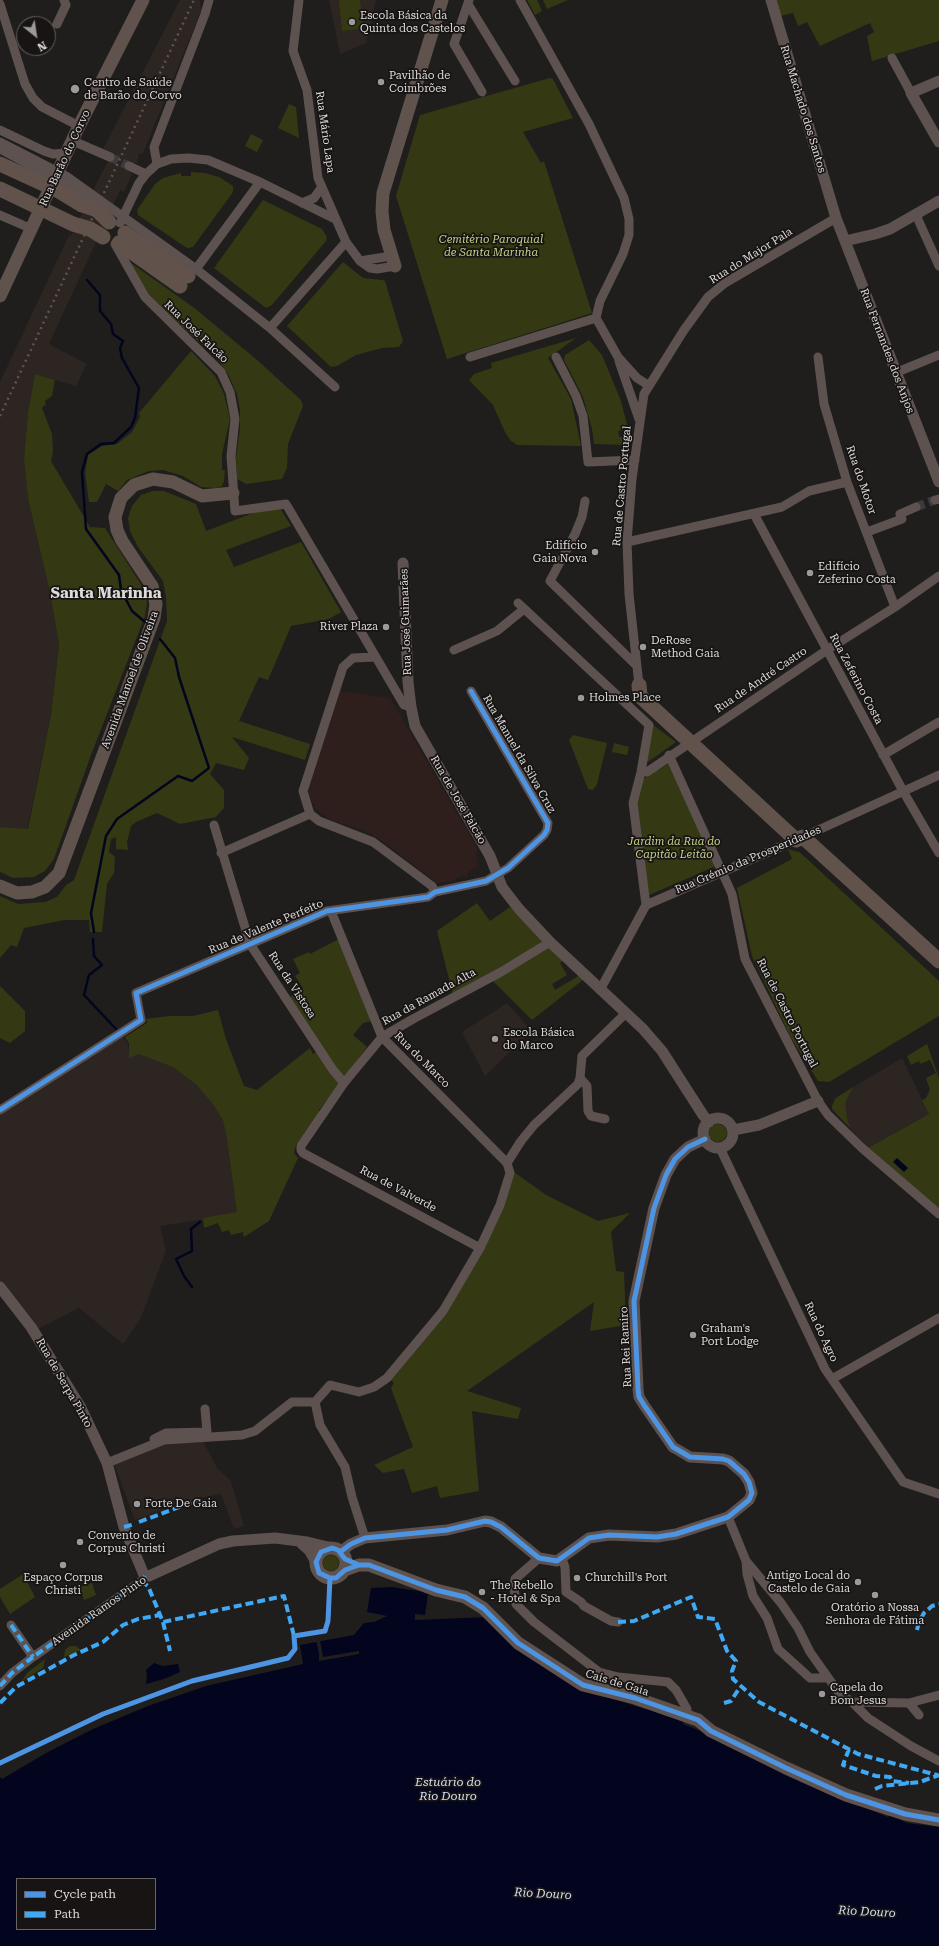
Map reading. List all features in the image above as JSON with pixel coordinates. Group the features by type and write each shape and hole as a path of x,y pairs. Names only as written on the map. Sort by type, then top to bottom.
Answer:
{"main road":[{"name":"Rua Barão do Corvo","path":"0,296 4,278 32,229 79,126 143,0"},
{"path":"393,261 382,211 383,193 442,0"},
{"path":"0,164 59,191 82,205 97,210 116,231 188,277"},
{"path":"0,178 77,216 90,229"},
{"path":"0,189 73,224 90,229 116,231"},
{"name":"Avenida Manoel de Oliveira","path":"0,886 17,893 32,892 45,887 58,873 154,618 156,604 152,586 122,541 117,530 116,511 124,493 140,482 153,479 173,482 202,496 233,493"},
{"path":"640,691 662,716 690,742 939,961"},
{"path":"321,1552 341,1557 341,1575 330,1578 319,1573 316,1562 321,1552"},
{"name":"Cais de Gaia","path":"341,1557 359,1565 369,1565 384,1569 436,1590 465,1597 483,1608 518,1643 583,1685 635,1698 698,1720 712,1732 786,1768 857,1799 905,1814 939,1820"}],"street":[{"path":"57,24 66,5 64,0"},
{"path":"157,164 154,147 209,0"},
{"name":"Rua Mário Lapa","path":"299,0 293,51 307,90 318,178 346,242 360,261 393,261"},
{"path":"520,0 589,124 624,198 629,235 623,254 600,301 596,318 618,357 636,378 648,385"},
{"name":"Rua Machado dos Santos","path":"771,0 836,218"},
{"path":"469,2 515,81"},
{"path":"469,2 454,44 482,92"},
{"path":"0,4 25,84 33,98 42,107 79,126"},
{"path":"892,58 910,93 939,142"},
{"path":"910,93 939,82"},
{"path":"0,130 44,151 65,159"},
{"path":"73,141 110,157"},
{"path":"0,142 66,176 116,231 146,174 157,164 171,159 188,158 208,160 260,182 335,219"},
{"path":"0,149 63,183 87,199 97,210"},
{"path":"129,166 146,174"},
{"path":"260,182 188,277 270,328 335,387"},
{"path":"302,203 314,198 322,187"},
{"path":"845,241 890,229 939,201"},
{"path":"0,215 32,229"},
{"path":"916,215 939,266"},
{"name":"Rua Fernandes dos Anjos","path":"836,218 895,373 939,482"},
{"name":"Rua do Major Pala","path":"648,385 708,297 725,284 836,218"},
{"name":"Rua José Falcão","path":"116,231 145,297 221,372 230,392 235,419 230,456 233,493"},
{"path":"270,328 346,242"},
{"path":"470,358 596,318"},
{"path":"895,373 939,355"},
{"path":"556,357 576,396 583,416 588,462 635,460"},
{"path":"618,357 640,420"},
{"name":"Rua do Motor","path":"818,357 824,404 847,482 867,532 882,577 895,607"},
{"name":"Rua de Castro Portugal","path":"640,691 629,594 627,542 640,420 644,394 648,385"},
{"path":"629,392 636,395 644,394"},
{"path":"627,542 782,507 809,491 847,482"},
{"path":"233,493 235,511 286,504 404,705 411,707"},
{"path":"585,501 582,517 575,534 550,581 637,666"},
{"path":"867,532 902,519 900,514 916,508"},
{"name":"Rua Zeferino Costa","path":"754,514 883,755 939,853"},
{"name":"Rua José Guimarães","path":"403,563 408,682 411,707"},
{"name":"Rua de André Castro","path":"641,772 647,772 669,755 827,650 895,607 939,576"},
{"path":"454,650 497,631 521,606 649,725"},
{"path":"375,657 354,658 343,667 303,791 310,814 319,822 373,842 432,886 435,892"},
{"name":"Rua José Guimarães","path":"393,687 402,686 408,682"},
{"name":"Rua Manuel da Silva Cruz","path":"471,691 548,823 548,830 544,836 508,868 497,875"},
{"name":"Rua de José Falcão","path":"411,707 415,726 490,856 502,887 519,910 550,942 643,1029 662,1051 709,1122"},
{"path":"600,990 647,904 632,803 641,772 649,725 662,716"},
{"path":"883,755 939,722"},
{"name":"Rua de Castro Portugal","path":"669,755 732,894 745,958 818,1101 828,1115 872,1156 939,1214"},
{"name":"Rua Grémio da Prosperidades","path":"647,904 939,775"},
{"path":"221,853 310,814"},
{"name":"Rua da Vistosa","path":"214,825 221,853 250,944 333,1070 344,1083"},
{"name":"Rua de Valente Perfeito","path":"0,1110 141,1020 136,993 331,911 428,897 435,892 486,881 497,875"},
{"name":"Rua do Marco","path":"331,911 382,1037 507,1163"},
{"name":"Rua da Ramada Alta","path":"303,1153 301,1146 344,1083 382,1037 413,1018 501,972 550,942"},
{"path":"107,1463 164,1440 242,1435 256,1431 292,1402 315,1402 330,1385 359,1392 374,1388 387,1378 443,1311 480,1248 500,1205 510,1173 507,1163 521,1141 534,1125 578,1084 582,1056 626,1013"},
{"path":"580,1078 587,1086 588,1111 591,1116 605,1119"},
{"path":"733,1130 758,1125 818,1101"},
{"path":"719,1118 723,1119 731,1126 733,1130 732,1140 720,1148 711,1146 705,1139 704,1129 709,1122 719,1118"},
{"name":"Rua Rei Ramiro","path":"562,1559 583,1541 596,1536 667,1536 728,1517 738,1510 751,1496 752,1488 744,1474 732,1464 723,1459 690,1457 678,1451 668,1441 644,1405 638,1389 634,1301 654,1208 666,1175 675,1159 688,1147 705,1139"},
{"name":"Rua do Agro","path":"720,1148 825,1369 903,1482 939,1494"},
{"name":"Rua de Valverde","path":"303,1153 480,1248"},
{"name":"Rua de Serpa Pinto","path":"0,1287 31,1327 82,1408 107,1463 124,1528 145,1576"},
{"path":"832,1379 939,1318"},
{"path":"315,1402 320,1425 345,1467 352,1497 365,1538"},
{"path":"141,1450 142,1444 166,1433 207,1432 204,1409"},
{"path":"728,1517 746,1561 781,1603 839,1693 852,1702 868,1718 911,1746 939,1761"},
{"path":"341,1557 351,1544 365,1538 447,1530 479,1522 491,1522 501,1527 539,1558 552,1561 562,1559 566,1592 581,1602 584,1606 611,1621 618,1622"},
{"name":"Avenida Ramos Pinto","path":"0,1686 12,1673 33,1657 143,1580 145,1576 149,1576 226,1542 274,1538 300,1543 307,1542 341,1557"},
{"path":"300,1543 309,1550 316,1562"},
{"path":"539,1558 516,1579 514,1587 516,1604 534,1622 599,1672 618,1677 668,1682 676,1690 687,1709 687,1716"},
{"path":"746,1561 747,1574 753,1596 767,1618 774,1643 778,1649 810,1678 828,1678"},
{"path":"11,1625 33,1657"},
{"path":"852,1702 909,1703 939,1695"},
{"path":"909,1703 919,1715"}],"shaded area":[{"path":"180,0 200,0 201,11 143,153 139,154 137,163 129,163 126,168 132,174 124,192 120,190 49,344 87,364 76,386 35,374 28,412 24,459 28,499 50,592 59,645 51,715 27,830 0,827 0,382 69,235 71,236 109,160 111,155 103,149"},
{"name":"Escola Básica da Quinta dos Castelos","path":"329,0 376,0 366,43 340,54"},
{"path":"340,691 390,698 478,849 476,854 479,865 468,872 467,877 461,876 452,881 437,883 381,840 367,832 327,818 315,808 309,795 309,785"},
{"name":"Escola Básica do Marco","path":"507,1003 524,1023 533,1030 485,1076 462,1032"},
{"path":"121,1036 127,1042 129,1050 193,1070 225,1105 238,1214 160,1226 166,1251 140,1320 123,1344 79,1308 36,1330 0,1285 0,1114"},
{"path":"902,1058 929,1114 868,1148 834,1111 835,1098"},
{"path":"203,1441 217,1468 231,1481 244,1526 234,1529 221,1494 185,1501 135,1520 114,1464 167,1442"}],"green space":[{"path":"339,0 360,0 363,28 342,31"},
{"path":"527,0 537,0 542,11 535,15"},
{"path":"543,0 568,0 547,9"},
{"path":"775,0 939,0 939,41 872,61 867,36 874,32 870,23 820,46 807,22 798,26 793,13 780,16"},
{"name":"Cemitério Paroquial de Santa Marinha","path":"550,78 553,79 573,118 523,132 541,163 544,161 592,313 447,359 396,196 420,115"},
{"path":"289,104 296,107 299,138 278,128"},
{"path":"251,134 263,140 257,152 245,146"},
{"path":"191,172 205,173 219,177 233,186 233,192 193,247 187,248 138,215 137,210 155,184 163,178 181,173 181,176 191,176"},
{"path":"263,200 322,229 327,237 326,241 272,305 266,308 214,268"},
{"path":"343,262 363,278 385,281 403,341 399,347 382,348 356,355 337,366 331,367 287,326"},
{"path":"131,263 193,307 256,359 301,400 303,406 288,444 287,468 282,479 246,484 237,479 236,457 240,429 240,410 237,394 228,374 218,360 207,349 155,303 136,278"},
{"path":"576,338 548,358 571,399 581,446 517,445 511,441 505,432 493,405 469,380 474,374 492,368 491,363"},
{"path":"589,340 602,355 621,401 628,429 618,431 619,437 627,436 627,445 594,444 592,429 583,397 564,360 565,355"},
{"path":"191,351 215,376 224,394 230,419 222,454 222,470 225,470 222,486 216,488 201,487 183,476 163,470 149,471 127,480 118,491 106,484 97,502 89,502 85,473 88,455 102,446 117,444 132,432 140,417 139,413"},
{"path":"35,374 55,380 52,396 45,401 46,404 42,408 52,434 53,452 51,461 90,527 105,528 144,589 147,603 145,616 91,755 54,859 45,871 34,877 13,878 0,872 0,827 28,829 51,715 59,645 50,592 28,499 24,459 28,412"},
{"path":"153,491 164,491 196,504 206,531 261,510 280,508 291,526 226,550 234,567 301,542 341,612 329,619 291,626 268,680 259,677 239,721 310,744 305,760 232,737 249,758 244,770 216,763 210,774 224,790 224,808 216,817 180,824 157,813 136,822 131,826 127,842 128,850 116,849 116,837 111,839 109,852 115,857 114,873 107,884 102,932 90,932 89,920 64,920 24,928 17,947 11,945 0,958 0,896 18,904 45,902 57,897 66,885 74,880 167,621 166,597 163,581 138,547 130,531 128,518 132,506 141,495"},
{"path":"653,725 676,742 645,764"},
{"path":"573,735 607,743 597,784 593,790 588,789 569,740"},
{"path":"614,743 629,747 627,755 612,752"},
{"name":"Jardim da Rua do Capitão Leitão","path":"668,764 716,866 649,895 635,803 643,779"},
{"path":"788,849 799,852 805,857 939,981 939,1016 829,1082 818,1081 791,1038 752,956 737,888 792,859"},
{"path":"477,903 490,921 510,907 544,941 515,961 453,995 437,931"},
{"path":"339,939 372,1021 363,1023 353,1035 367,1047 344,1078 335,1069 289,998 303,988 295,976 300,973 293,959 309,952 310,954"},
{"path":"550,946 564,960 560,963 567,975 552,984 555,990 580,975 584,979 532,1020 492,980"},
{"path":"0,986 25,1011 25,1031 10,1043 0,1038"},
{"path":"218,1010 226,1039 244,1086 257,1090 310,1048 313,1054 316,1052 338,1082 339,1086 319,1110 320,1113 296,1145 294,1153 298,1158 269,1221 244,1237 243,1232 231,1235 229,1230 222,1232 218,1223 204,1228 203,1218 237,1212 227,1138 223,1120 213,1104 197,1085 173,1067 139,1054 129,1058 129,1043 125,1037 147,1023 146,1019 169,1016 193,1016"},
{"path":"927,1044 939,1078 939,1209 868,1148 929,1114 922,1100 926,1098 930,1090 926,1078 936,1073 930,1060 920,1064 919,1061 911,1065 907,1056"},
{"path":"853,1087 845,1103 850,1128 832,1109 832,1106 835,1099"},
{"path":"718,1124 724,1127 727,1133 724,1139 718,1142 712,1139 709,1133 712,1127"},
{"path":"514,1172 546,1195 598,1221 630,1213 611,1232 616,1271 624,1272 626,1325 590,1331 594,1302 467,1391 521,1408 518,1419 472,1411 479,1491 440,1498 437,1486 412,1493 404,1469 383,1473 374,1465 413,1447 391,1388 394,1383 391,1380 447,1313"},
{"path":"331,1555 338,1560 339,1563 334,1570 331,1571 324,1566 323,1563 328,1556"},
{"path":"23,1574 35,1597 10,1614 0,1597 0,1589"},
{"path":"92,1583 96,1595 84,1600 80,1587"},
{"path":"70,1646 76,1646 81,1650 64,1657 65,1650"},
{"path":"45,1659 43,1668 22,1681 27,1673"}],"water":[{"path":"897,1158 908,1168 904,1172 893,1162"},
{"name":"Estuário do Rio Douro","path":"392,1587 424,1592 423,1593 428,1594 425,1615 415,1614 415,1620 488,1617 582,1688 645,1709 646,1706 684,1719 683,1724 711,1735 851,1802 888,1817 891,1815 907,1823 939,1827 939,1946 0,1946 0,1777 2,1779 48,1752 93,1729 148,1706 206,1686 303,1664 300,1645 354,1635 364,1623 374,1622 387,1616 367,1612 371,1588"},
{"path":"154,1663 163,1666 178,1664 180,1672 164,1679 146,1684 146,1670"}],"pier":[{"path":"316,1640 320,1640 323,1657 359,1651 359,1654 319,1661"}],"waterway":[{"path":"87,280 100,295 100,311 111,324 113,334 123,341 120,348 122,358 139,388 135,418 131,427 114,443 101,444 87,454 82,472 86,529 119,575 121,590 132,611 145,622"},
{"path":"94,932 91,913 106,836 117,819 178,776 192,781 209,768 179,677 175,658 160,639"},
{"path":"93,939 94,956 102,965 89,975 84,995 116,1029"},
{"path":"192,1287 184,1276 176,1259 192,1251 191,1229 200,1222"}],"tunnel":[{"path":"110,157 129,166"},
{"path":"916,507 935,500"}],"railway":[{"path":"0,416 194,0"}],"marked path":[{"path":"139,1522 198,1500"},
{"path":"124,1527 135,1524"},
{"path":"0,1686 12,1673 33,1657 143,1580 145,1576"},
{"path":"141,1581 148,1586 163,1622 284,1596 294,1636"},
{"path":"618,1622 634,1621 691,1597 698,1617 715,1619 727,1651 736,1661 732,1671 733,1679 759,1702 858,1754 937,1775"},
{"path":"917,1630 924,1613 932,1606 939,1604"},
{"path":"0,1703 16,1687 74,1655 103,1642 123,1625 138,1619 160,1615"},
{"path":"163,1622 170,1651"},
{"path":"11,1625 33,1657"},
{"path":"724,1703 731,1701 740,1687"},
{"path":"849,1749 843,1765 876,1776 890,1777 892,1781 909,1783"},
{"path":"875,1789 882,1786 920,1782 939,1775"}],"cycle path":[{"path":"0,1110 141,1020 136,993 327,911 428,897 435,892 486,881 508,868 544,835 547,830 548,823 471,691"},
{"path":"340,1552 351,1544 365,1538 447,1530 485,1521 501,1527 539,1558 557,1561 589,1538 609,1535 657,1537 676,1534 728,1517 749,1500 752,1493 749,1482 744,1474 729,1461 723,1459 690,1457 673,1447 639,1397 638,1389 634,1301 654,1208 666,1175 675,1159 688,1147 705,1139"},
{"path":"359,1565 345,1559 338,1550 332,1548 321,1552 316,1562 319,1573 330,1578 336,1578 345,1570 359,1565 369,1565 436,1590 465,1597 483,1608 518,1643 583,1685 635,1698 698,1720 711,1731 786,1768 846,1795 905,1814 939,1820"},
{"path":"0,1763 103,1714 192,1681 288,1658 295,1649 294,1636 325,1631 328,1621 330,1578"}],"place":[{"name":"Escola Básica da Quinta dos Castelos","path":"352,22"},
{"name":"Pavilhão de Coimbrões","path":"381,82"},
{"name":"Centro de Saúde de Barão do Corvo","path":"75,89"},
{"name":"Edifício Gaia Nova","path":"595,552"},
{"name":"Edifício Zeferino Costa","path":"810,573"},
{"name":"River Plaza","path":"386,627"},
{"name":"DeRose Method Gaia","path":"643,647"},
{"name":"Holmes Place","path":"581,698"},
{"name":"Escola Básica do Marco","path":"495,1039"},
{"name":"Graham's Port Lodge","path":"693,1335"},
{"name":"Forte De Gaia","path":"137,1504"},
{"name":"Convento de Corpus Christi","path":"80,1542"},
{"name":"Espaço Corpus Christi","path":"63,1565"},
{"name":"Churchill's Port","path":"577,1578"},
{"name":"Antigo Local do Castelo de Gaia","path":"858,1582"},
{"name":"The Rebello - Hotel & Spa","path":"482,1592"},
{"name":"Oratório a Nossa Senhora de Fátima","path":"875,1595"},
{"name":"Capela do Bom Jesus","path":"822,1694"}],"district":[{"name":"Santa Marinha","path":"106,594"}],"water label":[{"name":"Rio Douro","path":"543,1894"},
{"name":"Rio Douro","path":"867,1912"}]}
